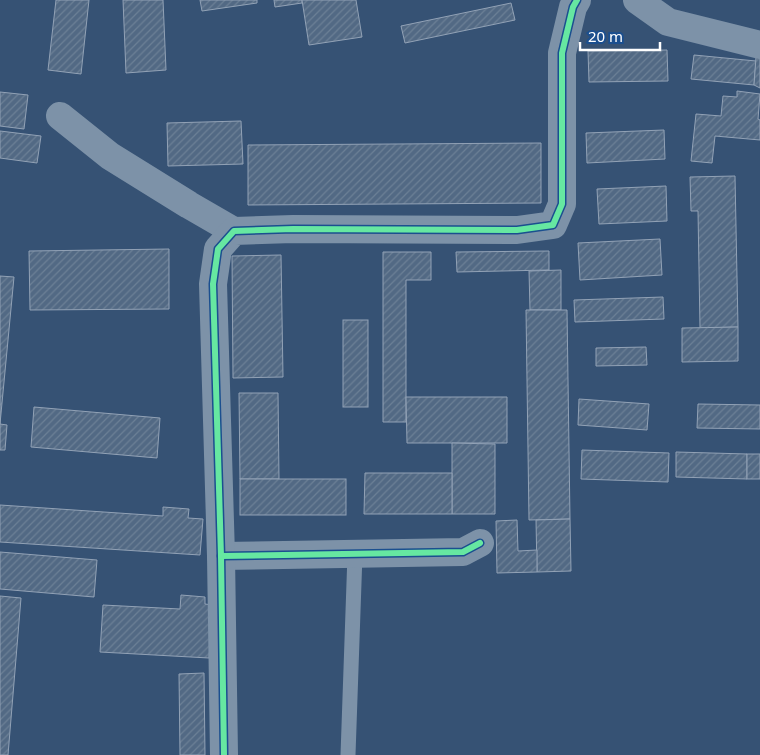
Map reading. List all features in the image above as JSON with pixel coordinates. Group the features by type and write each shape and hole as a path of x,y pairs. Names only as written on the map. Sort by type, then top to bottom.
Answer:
{"street":[{"path":"60,116 110,156 234,231 294,229 516,230 553,225 562,204 562,53 573,7 577,0"},
{"path":"637,0 668,22 760,45"},
{"path":"224,755 214,284 218,249 234,231"},
{"path":"221,556 463,552 480,543"}],"lane":[{"path":"348,755 355,554"}],"building":[{"path":"56,0 89,0 81,74 48,70"},
{"path":"123,0 163,0 166,70 126,73"},
{"path":"200,0 257,0 257,3 202,11"},
{"path":"274,0 302,0 302,3 275,7"},
{"path":"302,0 356,0 362,37 309,45"},
{"path":"511,3 515,20 405,43 401,26"},
{"path":"667,50 668,81 589,82 588,51"},
{"path":"694,55 756,61 754,85 691,79"},
{"path":"756,57 760,57 760,88 754,85"},
{"path":"737,91 760,94 758,119 760,120 760,140 715,136 712,163 691,161 696,114 721,116 723,96 737,97"},
{"path":"0,92 28,95 24,129 0,126"},
{"path":"241,121 243,164 168,166 167,123"},
{"path":"664,130 665,159 587,163 586,133"},
{"path":"0,131 41,136 37,163 0,158"},
{"path":"541,143 541,203 248,205 248,145"},
{"path":"735,176 738,327 700,328 698,211 691,211 690,177"},
{"path":"666,186 667,221 599,224 597,189"},
{"path":"660,239 662,275 580,280 578,243"},
{"path":"169,249 169,309 30,310 29,251"},
{"path":"549,251 549,270 457,272 456,252"},
{"path":"383,252 431,252 431,280 406,280 406,422 383,422"},
{"path":"281,255 283,377 233,378 232,256"},
{"path":"561,270 561,310 530,310 529,271"},
{"path":"0,276 14,277 0,424"},
{"path":"663,297 664,319 575,322 574,300"},
{"path":"526,310 567,310 570,519 529,520"},
{"path":"343,320 368,320 368,407 343,407"},
{"path":"738,327 738,361 682,362 682,328"},
{"path":"646,347 647,365 596,366 596,348"},
{"path":"239,393 278,393 279,479 240,479"},
{"path":"406,397 507,397 507,443 407,443"},
{"path":"579,399 649,404 647,430 578,425"},
{"path":"698,404 760,405 760,429 697,428"},
{"path":"34,407 160,418 157,458 31,447"},
{"path":"0,424 7,425 5,450 0,450"},
{"path":"452,443 495,444 495,514 452,514"},
{"path":"582,450 669,453 668,482 581,479"},
{"path":"676,452 747,454 747,479 676,477"},
{"path":"747,454 760,454 760,479 747,479"},
{"path":"365,473 452,473 452,514 364,514"},
{"path":"240,479 346,479 346,515 240,515"},
{"path":"0,505 163,516 163,507 189,509 188,518 203,519 200,555 0,542"},
{"path":"570,519 571,571 537,572 536,520"},
{"path":"517,520 518,551 537,550 537,572 497,573 496,521"},
{"path":"0,552 97,560 94,597 0,589"},
{"path":"181,595 205,597 205,604 213,605 209,658 100,652 103,605 180,609"},
{"path":"0,596 21,598 8,755 0,755"},
{"path":"204,673 205,755 180,755 179,674"}],"cycle path":[{"path":"224,755 221,556 213,284 218,249 234,231 293,229 517,230 553,225 562,204 562,53 573,7 577,0"},
{"path":"221,556 463,552 480,543"}]}
